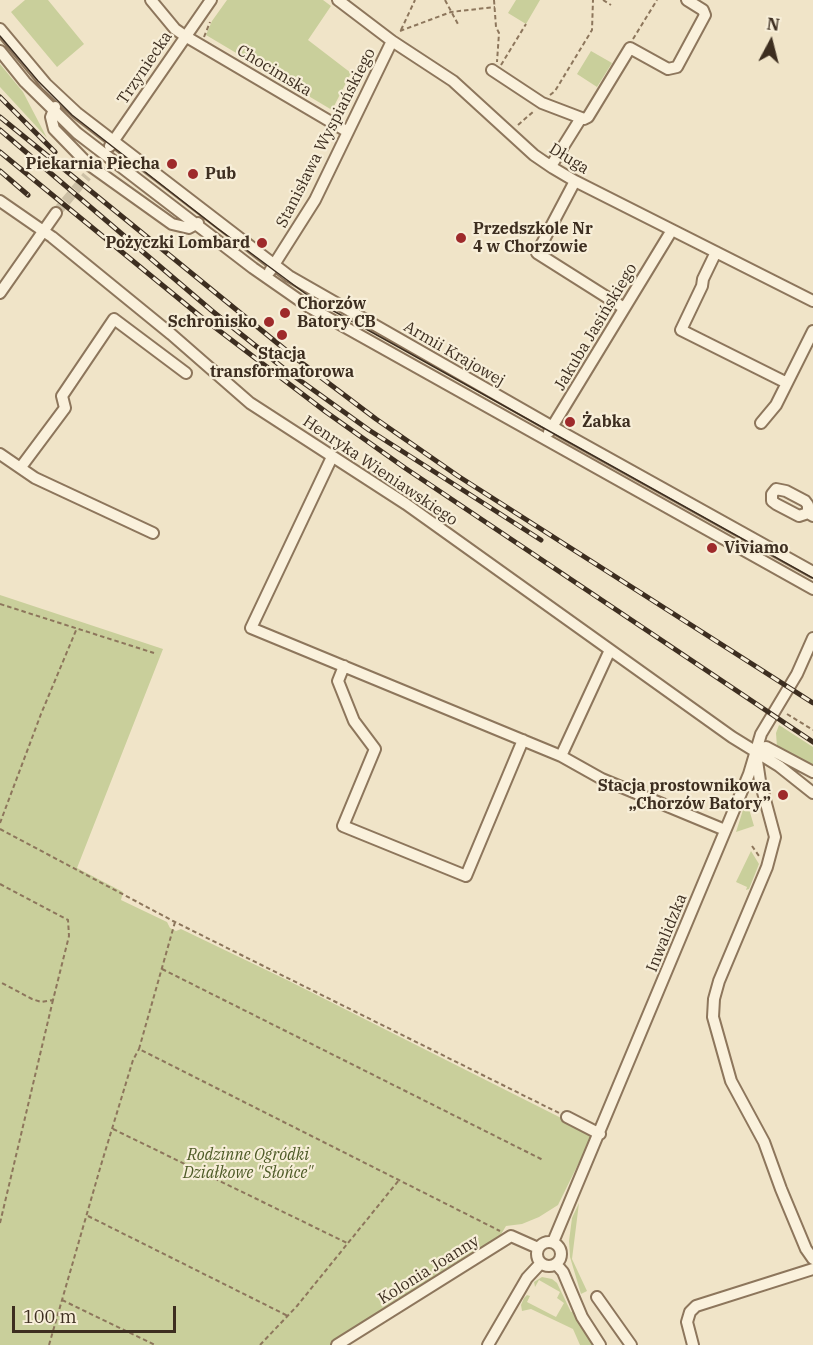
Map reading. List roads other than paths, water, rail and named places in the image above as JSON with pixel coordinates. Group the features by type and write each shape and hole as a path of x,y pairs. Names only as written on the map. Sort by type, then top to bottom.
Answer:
{"street":[{"name":"Chocimska","path":"151,0 185,36 348,132"},
{"name":"Trzyniecka","path":"105,154 211,0"},
{"name":"Długa","path":"338,0 396,38 460,86 505,130 534,155 551,166 575,181 813,301"},
{"path":"492,70 542,103 581,118 588,117 630,48 668,69 677,67 705,15 703,10 687,0"},
{"name":"Armii Krajowej","path":"0,29 38,75 66,103 274,266 552,427 813,572"},
{"name":"Stanisława Wyspiańskiego","path":"266,278 310,207 396,38"},
{"name":"Armii Krajowej","path":"0,51 52,110 105,154 266,278 328,319 813,589"},
{"path":"66,103 57,105 52,110 51,120 54,129 90,172 172,224 189,228 196,225 205,213"},
{"path":"551,166 581,118"},
{"path":"575,181 537,253 624,308"},
{"name":"Henryka Wieniawskiego","path":"0,201 43,231 171,334 250,403 406,504 732,737 779,765 813,793"},
{"path":"0,293 56,213"},
{"name":"Jakuba Jasińskiego","path":"544,440 672,230"},
{"path":"716,252 681,330 787,383"},
{"path":"21,467 65,408 62,396 114,319 186,373"},
{"path":"761,423 776,405 813,331"},
{"path":"0,454 34,478 153,533"},
{"path":"332,458 251,628 561,756 602,779 725,830"},
{"name":"Inwalidzka","path":"553,1242 749,774 764,726 797,674 813,638"},
{"path":"561,756 610,650"},
{"path":"344,666 338,681 354,721 375,748 343,826 466,876 523,740"},
{"path":"813,772 766,747 756,751 760,781 775,837 767,867 719,981 714,999 713,1017 731,1081 764,1142 806,1249 813,1259"},
{"path":"567,1117 600,1134"},
{"name":"Kolonia Joanny","path":"337,1345 511,1236 538,1248"},
{"path":"545,1242 553,1242 562,1252 560,1261 548,1266 541,1263 537,1255 538,1248 545,1242"},
{"path":"488,1345 527,1278 541,1263"},
{"path":"556,1264 563,1272 582,1317 600,1345"},
{"path":"693,1345 687,1322 690,1312 696,1306 813,1269"},
{"path":"597,1297 631,1345"}],"tunnel":[{"path":"56,213 87,176"}],"tram line":[{"path":"0,36 38,81 72,115 314,300 813,578"}],"railway":[{"path":"0,97 55,152"},
{"path":"0,117 298,360 376,419 458,476 813,703"},
{"path":"0,130 211,310 287,371 369,430 541,540"},
{"path":"0,152 200,316 326,412 405,468 813,742"},
{"path":"0,171 28,195"}],"place":[{"name":"Piekarnia Piecha","path":"172,164"},
{"name":"Pub","path":"193,174"},
{"name":"Przedszkole Nr 4 w Chorzowie","path":"461,238"},
{"name":"Pożyczki Lombard","path":"262,243"},
{"name":"Chorzów Batory CB","path":"285,313"},
{"name":"Schronisko","path":"269,322"},
{"name":"Stacja transformatorowa","path":"282,335"},
{"name":"Żabka","path":"570,422"},
{"name":"Viviamo","path":"712,548"},
{"name":"Stacja prostownikowa „Chorzów Batory”","path":"783,795"}],"park label":[{"name":"Rodzinne Ogródki Działkowe \"Słońce\"","path":"248,1164"}]}
